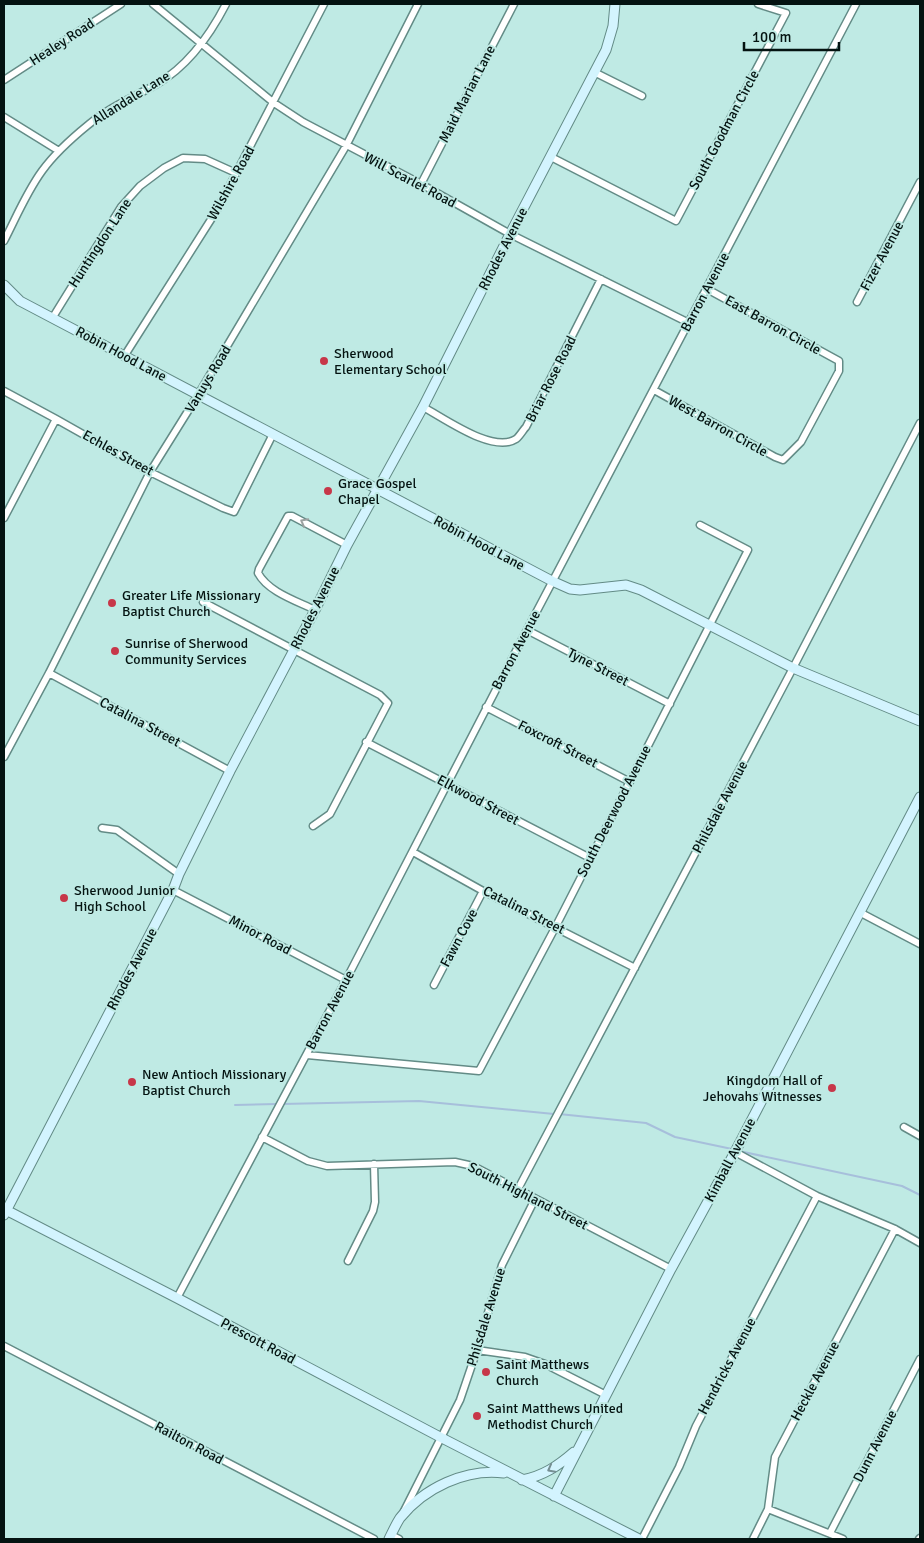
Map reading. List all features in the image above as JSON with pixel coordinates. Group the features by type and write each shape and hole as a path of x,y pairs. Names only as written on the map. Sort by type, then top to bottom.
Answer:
{"main road":[{"name":"Rhodes Avenue","path":"5,1211 174,890 179,874 230,770 315,610 376,489 423,407 606,50 613,26 615,4"},
{"name":"Robin Hood Lane","path":"4,285 20,301 552,581 570,589 580,590 626,585 641,590 793,668 920,721"},
{"name":"Kimball Avenue","path":"554,1496 671,1269 735,1152 920,798"},
{"name":"Prescott Road","path":"5,1211 177,1298 554,1496"},
{"path":"522,1480 534,1478 551,1471 576,1451"},
{"path":"393,1538 400,1518 426,1494 449,1481 475,1473 512,1474"},
{"path":"554,1496 640,1539"}],"street":[{"name":"Healey Road","path":"4,80 121,4"},
{"name":"Will Scarlet Road","path":"153,4 274,103 303,122 421,184 510,234 689,323"},
{"name":"Allandale Lane","path":"4,241 28,192 59,151 89,124 125,100 158,83 180,66 214,27 226,4"},
{"name":"Wilshire Road","path":"124,355 217,210 324,4"},
{"name":"Vanuys Road","path":"4,757 49,673 150,472 346,146 418,4"},
{"name":"Maid Marian Lane","path":"421,184 514,4"},
{"name":"South Goodman Circle","path":"551,157 676,221 786,12 758,4"},
{"name":"Barron Avenue","path":"177,1298 307,1055 486,707 856,4"},
{"path":"594,72 642,96"},
{"path":"4,118 59,151"},
{"name":"Huntingdon Lane","path":"52,317 121,206 140,186 164,168 183,158 205,159 236,173"},
{"name":"Fizer Avenue","path":"857,302 920,182"},
{"name":"Briar Rose Road","path":"423,407 481,438 499,444 515,439 526,427 601,279"},
{"name":"East Barron Circle","path":"707,289 839,360 839,371 801,442 783,460"},
{"name":"West Barron Circle","path":"654,390 783,460"},
{"name":"Echles Street","path":"4,391 150,472 234,512 273,434"},
{"path":"4,518 56,419"},
{"name":"Philsdale Avenue","path":"518,1189 920,423"},
{"path":"315,610 278,592 260,577 258,572 288,516 292,516 347,545"},
{"name":"South Deerwood Avenue","path":"307,1055 479,1071 556,926 748,550 700,525"},
{"path":"203,602 380,695 388,704 366,742 330,814 313,826"},
{"name":"Tyne Street","path":"527,630 670,704"},
{"name":"Catalina Street","path":"49,673 230,770"},
{"name":"Foxcroft Street","path":"486,707 630,782"},
{"name":"Elkwood Street","path":"366,742 590,858"},
{"path":"102,828 117,830 179,874"},
{"name":"Catalina Street","path":"413,852 634,968"},
{"name":"Minor Road","path":"174,890 346,980"},
{"name":"Fawn Cove","path":"434,985 484,890"},
{"path":"860,913 920,944"},
{"path":"904,1127 920,1136"},
{"name":"South Highland Street","path":"262,1137 308,1161 328,1166 455,1162 473,1166 671,1269"},
{"path":"735,1152 817,1196 894,1229 920,1243"},
{"path":"348,1261 373,1211 375,1202 374,1164"},
{"name":"Hendricks Avenue","path":"640,1539 679,1467 696,1426 817,1196"},
{"name":"Philsdale Avenue","path":"440,1437 460,1400 502,1265 535,1198"},
{"name":"Heckle Avenue","path":"753,1539 768,1509 775,1457 894,1229"},
{"name":"Railton Road","path":"4,1346 374,1539"},
{"path":"477,1350 525,1357 545,1364 606,1395"},
{"name":"Dunn Avenue","path":"830,1534 920,1358"},
{"path":"400,1518 440,1437"},
{"path":"768,1509 843,1539"}],"waterway":[{"path":"282,1104 419,1101 554,1114"},
{"path":"235,1105 277,1104"},
{"path":"559,1114 646,1123 675,1137 732,1149"},
{"path":"739,1151 902,1186 920,1195"}],"place":[{"name":"Sherwood Elementary School","path":"324,361"},
{"name":"Grace Gospel Chapel","path":"328,491"},
{"name":"Greater Life Missionary Baptist Church","path":"112,603"},
{"name":"Sunrise of Sherwood Community Services","path":"115,651"},
{"name":"Sherwood Junior High School","path":"64,898"},
{"name":"New Antioch Missionary Baptist Church","path":"132,1082"},
{"name":"Kingdom Hall of Jehovahs Witnesses","path":"832,1088"},
{"name":"Saint Matthews Church","path":"486,1372"},
{"name":"Saint Matthews United Methodist Church","path":"477,1416"}]}
